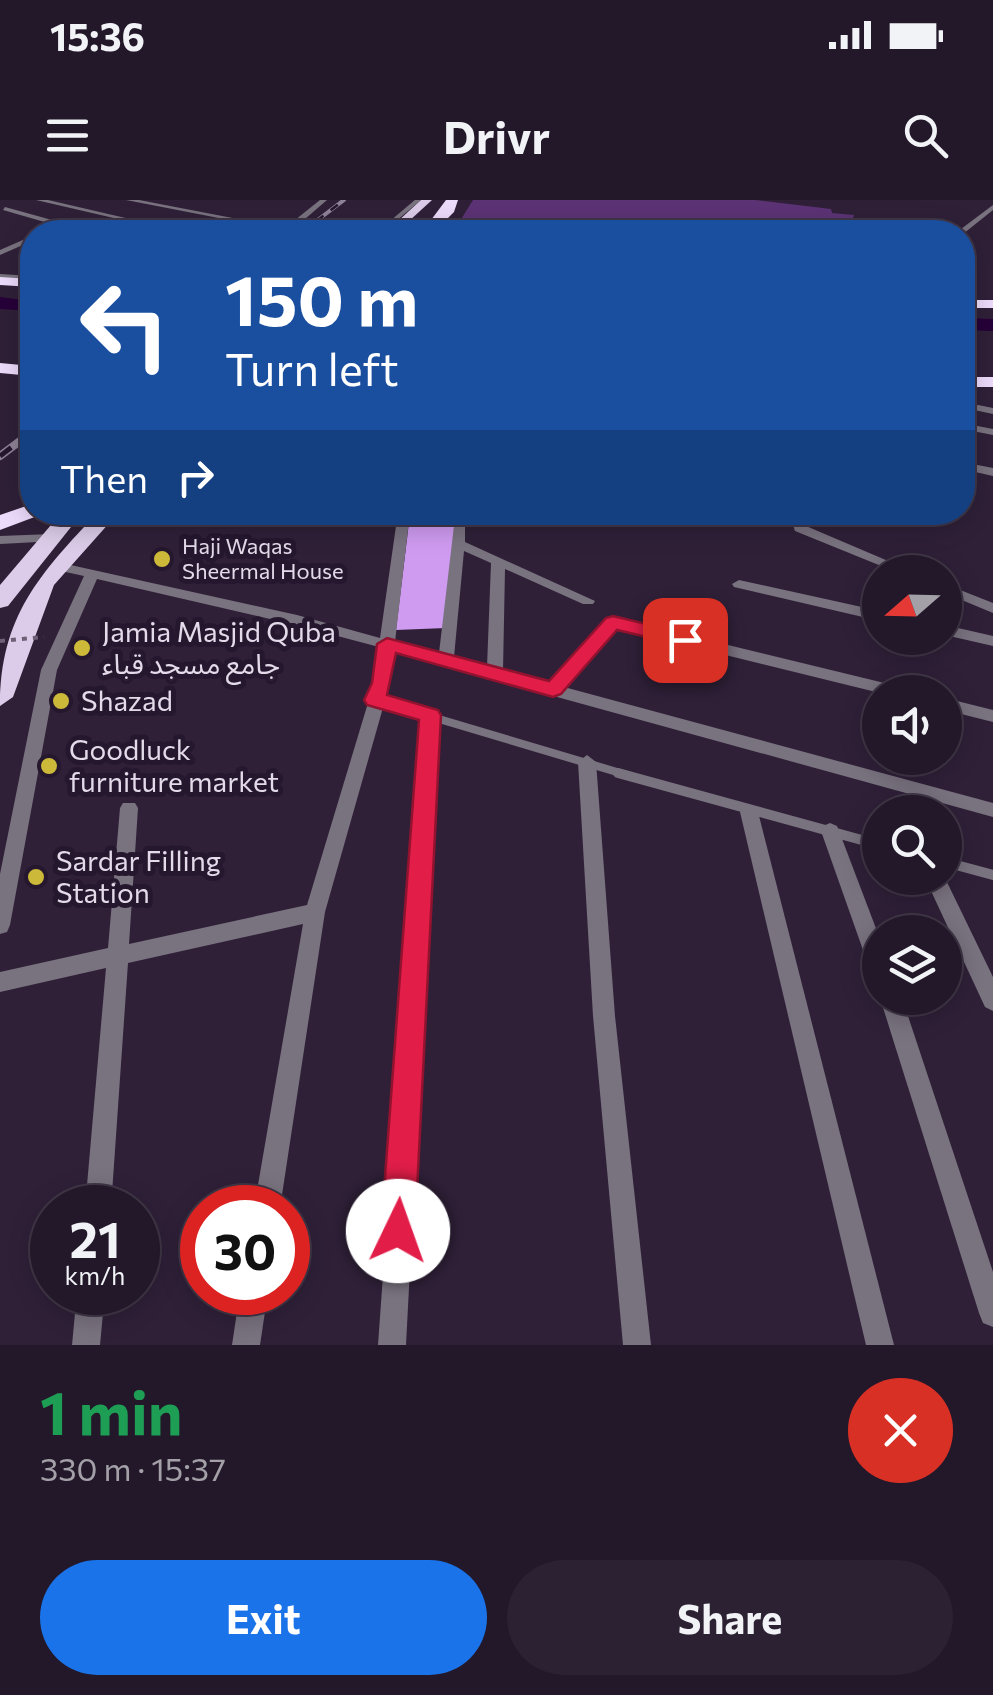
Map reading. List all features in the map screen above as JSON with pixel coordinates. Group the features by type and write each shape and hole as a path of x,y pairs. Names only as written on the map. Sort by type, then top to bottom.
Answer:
{"highway":[{"path":"404,220 427,200"},
{"path":"423,220 444,200"},
{"path":"2,592 62,525"},
{"path":"0,697 26,623 57,566 96,525"},
{"path":"30,560 57,566"}],"street":[{"path":"2,210 26,200"},
{"path":"40,200 128,220"},
{"path":"129,200 227,220"},
{"path":"300,220 324,200"},
{"path":"115,217 147,201"},
{"path":"20,213 52,203"},
{"path":"32,217 65,206"},
{"path":"48,220 80,209"},
{"path":"2,210 42,220"},
{"path":"191,220 198,214"},
{"path":"978,408 993,411"},
{"path":"272,1185 314,912 382,683 402,525"},
{"path":"446,660 460,525"},
{"path":"799,525 866,555"},
{"path":"0,540 52,538"},
{"path":"457,543 588,600"},
{"path":"495,674 498,561"},
{"path":"57,566 387,644 993,810"},
{"path":"0,925 50,670 92,574"},
{"path":"739,584 862,612"},
{"path":"962,595 993,608"},
{"path":"553,689 613,622 862,683"},
{"path":"962,634 993,641"},
{"path":"962,708 993,716"},
{"path":"392,1345 430,715"},
{"path":"587,762 604,1016 637,1345"},
{"path":"100,1185 129,808"},
{"path":"749,812 880,1345"},
{"path":"830,832 862,919"},
{"path":"943,895 993,1000"},
{"path":"0,982 314,912"},
{"path":"896,1015 993,1314"},
{"path":"86,1345 88,1315"},
{"path":"246,1345 251,1315"}],"lane":[{"path":"394,220 418,200"},
{"path":"374,700 749,812 862,840"},
{"path":"962,867 993,875"}],"path":[{"path":"0,641 44,638"}],"shaded area":[{"path":"473,200 755,200 854,215 852,220 461,220"}],"building":[{"path":"409,525 459,525 446,628 396,630"}],"waterway":[{"path":"0,303 20,305"},
{"path":"975,324 993,325"}],"railway":[{"path":"318,220 344,200"},
{"path":"0,456 20,441"}],"place":[{"name":"Haji Waqas Sheermal House","path":"162,559"},
{"name":"Jamia Masjid Quba جامع مسجد قباء","path":"82,648"},
{"name":"Shazad","path":"61,701"},
{"name":"Goodluck furniture market","path":"49,766"},
{"name":"Sardar Filling Station","path":"36,877"}],"route":[{"path":"398,1231 430,715 374,700 382,683 387,644 553,689 613,622 685,640"}]}
